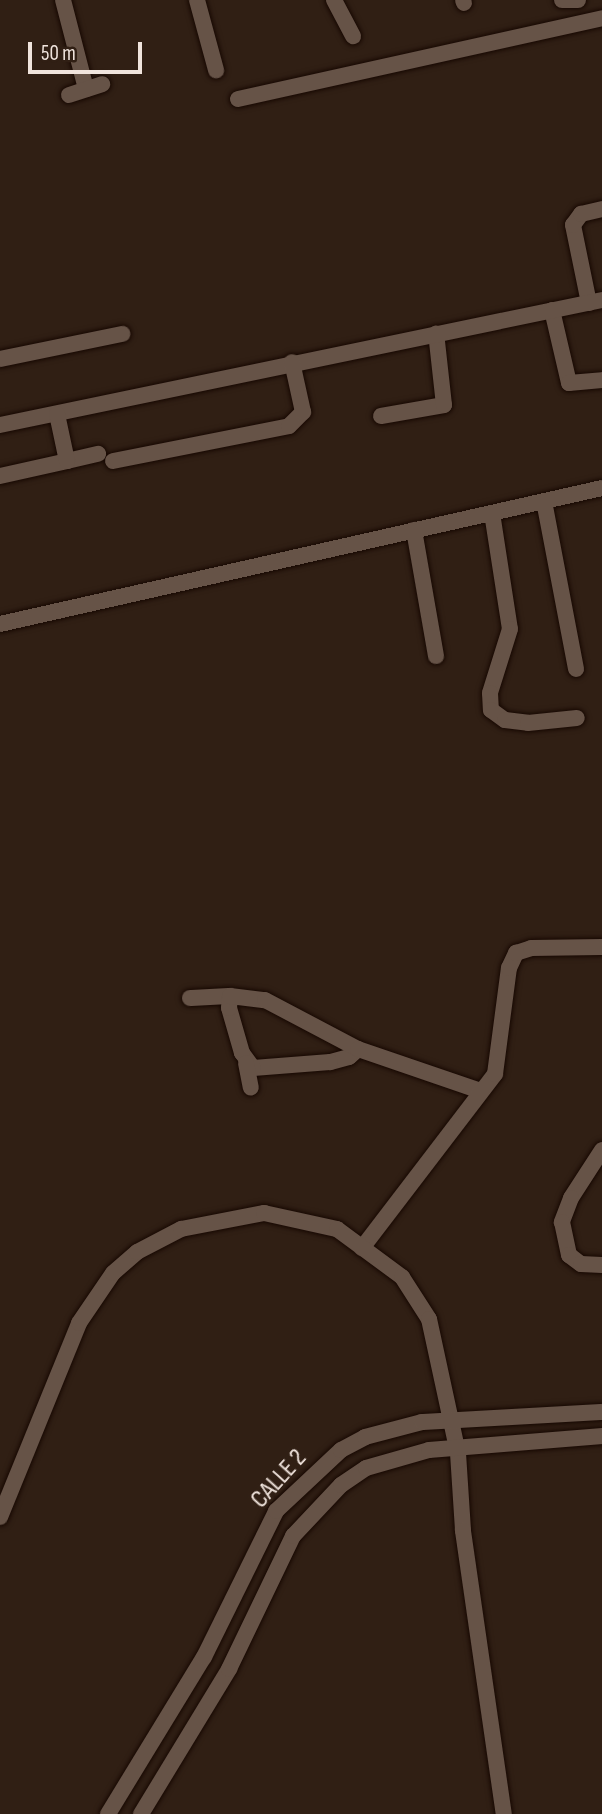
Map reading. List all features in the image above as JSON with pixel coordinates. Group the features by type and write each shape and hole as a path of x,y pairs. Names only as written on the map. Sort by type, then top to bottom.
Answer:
{"street":[{"path":"63,0 94,86 69,95"},
{"path":"197,0 216,70"},
{"path":"334,0 353,36"},
{"path":"562,0 579,0"},
{"path":"239,99 602,18"},
{"path":"0,425 292,362 596,301 573,225 581,214 602,209"},
{"path":"552,310 569,383 602,380"},
{"path":"381,416 444,405 436,333"},
{"path":"0,359 122,334"},
{"path":"113,461 289,426 303,412 292,362"},
{"path":"57,414 66,461"},
{"path":"0,476 98,454"},
{"path":"0,624 602,488"},
{"path":"544,501 576,669"},
{"path":"492,513 510,629 489,693 491,710 505,720 528,723 577,718"},
{"path":"414,530 436,656"},
{"path":"362,1248 495,1074 509,968 516,953 531,948 602,947"},
{"path":"190,998 230,996 265,1000 358,1049 481,1091"},
{"path":"230,996 229,1008 251,1088"},
{"path":"246,1063 264,1069 300,1067 349,1057 358,1049"},
{"path":"602,1150 571,1198 562,1222 569,1255 581,1264 602,1265"},
{"path":"0,1517 79,1323 113,1273 137,1252 181,1229 264,1213 337,1229 402,1277 429,1320 452,1419 464,1543 504,1814"},
{"name":"CALLE 2","path":"108,1814 204,1657 276,1511 341,1450 365,1437 452,1419 602,1412"},
{"path":"141,1814 229,1669 304,1520 366,1468 397,1457 456,1446 602,1436"}]}
